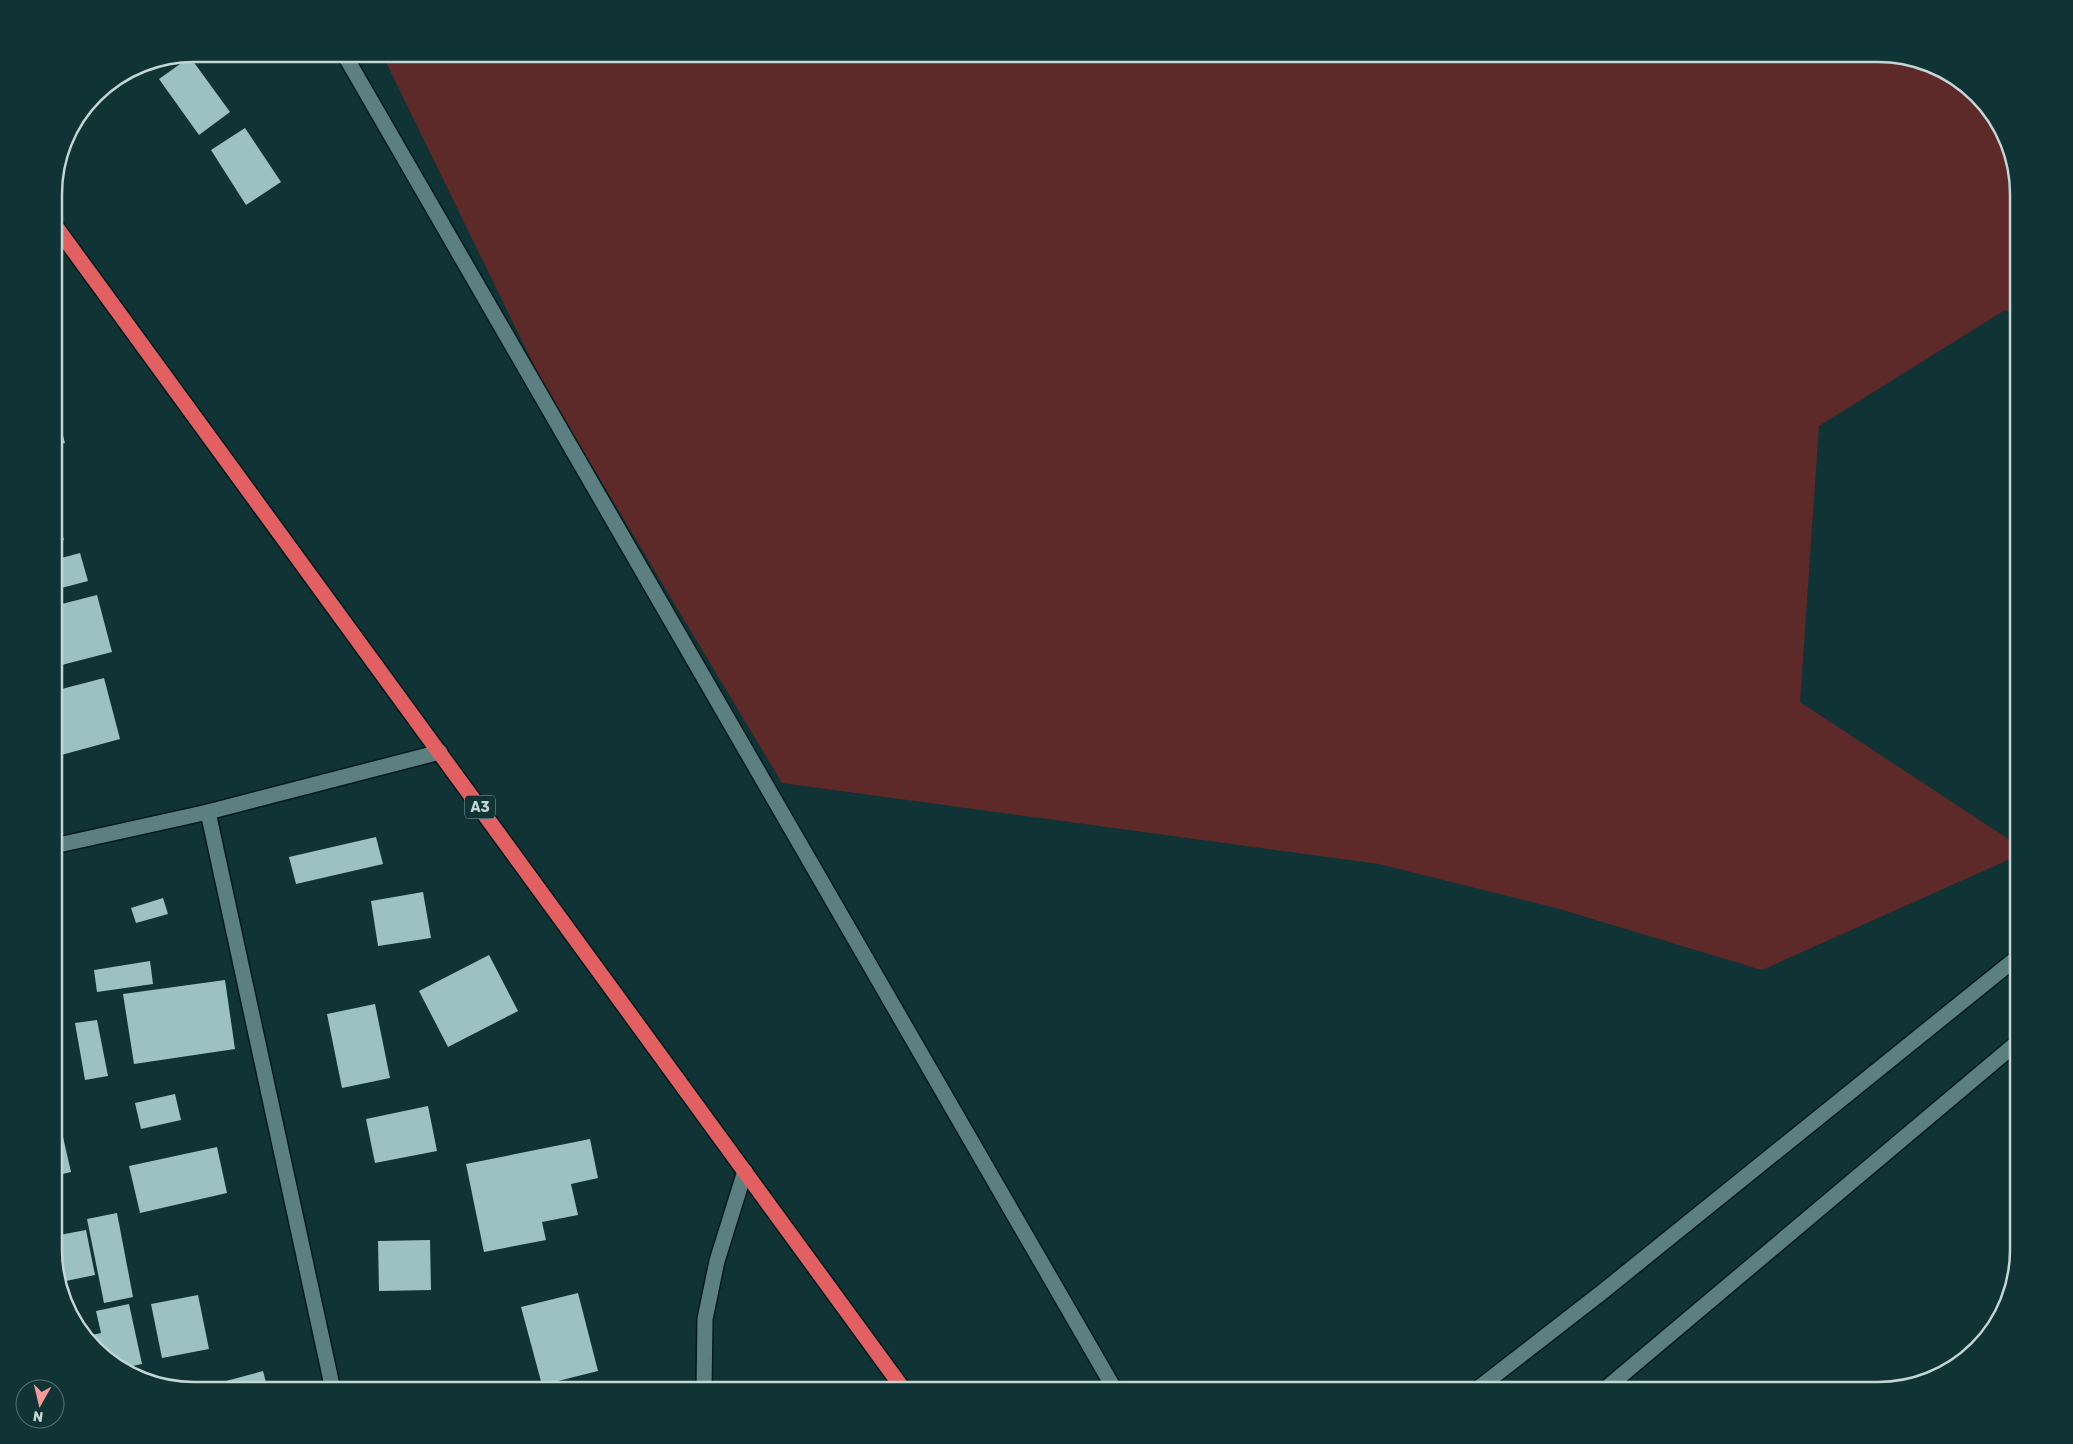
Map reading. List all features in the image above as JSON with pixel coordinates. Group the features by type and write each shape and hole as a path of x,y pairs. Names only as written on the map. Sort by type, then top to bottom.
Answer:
{"highway":[{"name":"A3","path":"63,236 898,1382"}],"street":[{"path":"349,62 1110,1382"},
{"path":"63,844 208,812 440,752"},
{"path":"208,812 331,1382"},
{"path":"1486,1382 1601,1293 2010,963"},
{"path":"1614,1382 2010,1049"},
{"path":"704,1382 705,1319 717,1261 745,1171"}],"shaded area":[{"path":"386,62 1879,62 1921,69 1952,85 1978,107 1997,136 2004,152 2008,169 2010,194 2010,312 2005,310 1819,426 1800,702 2010,840 2010,859 1762,970 1556,908 1379,864 782,783 544,386"}],"building":[{"path":"194,62 230,112 199,135 159,79 181,64"},
{"path":"245,128 281,182 246,205 211,150"},
{"path":"80,553 88,581 63,588 63,558"},
{"path":"97,595 112,652 63,665 63,604"},
{"path":"104,678 120,739 63,755 63,689"},
{"path":"376,837 383,864 296,884 289,857"},
{"path":"423,892 431,938 378,946 371,901"},
{"path":"163,898 168,914 136,923 131,908"},
{"path":"489,955 518,1011 448,1047 419,991"},
{"path":"150,961 153,984 97,992 94,970"},
{"path":"225,980 235,1049 134,1064 123,994"},
{"path":"375,1004 390,1078 342,1088 327,1014"},
{"path":"97,1020 108,1076 85,1080 75,1023"},
{"path":"175,1094 181,1120 141,1129 135,1103"},
{"path":"428,1106 437,1151 375,1163 366,1119"},
{"path":"63,1137 71,1172 63,1174"},
{"path":"590,1139 598,1178 571,1184 578,1215 542,1222 546,1240 484,1252 466,1164"},
{"path":"217,1147 227,1193 140,1213 129,1166"},
{"path":"117,1213 133,1297 104,1303 87,1219"},
{"path":"86,1230 95,1275 66,1281 63,1258 63,1234"},
{"path":"430,1240 431,1290 379,1291 378,1241"},
{"path":"578,1293 598,1371 554,1382 541,1382 521,1307"},
{"path":"198,1295 209,1349 162,1358 151,1304"},
{"path":"129,1304 142,1364 133,1366 107,1349 95,1337 93,1335 101,1333 96,1311"},
{"path":"263,1371 266,1382 222,1382"}]}
